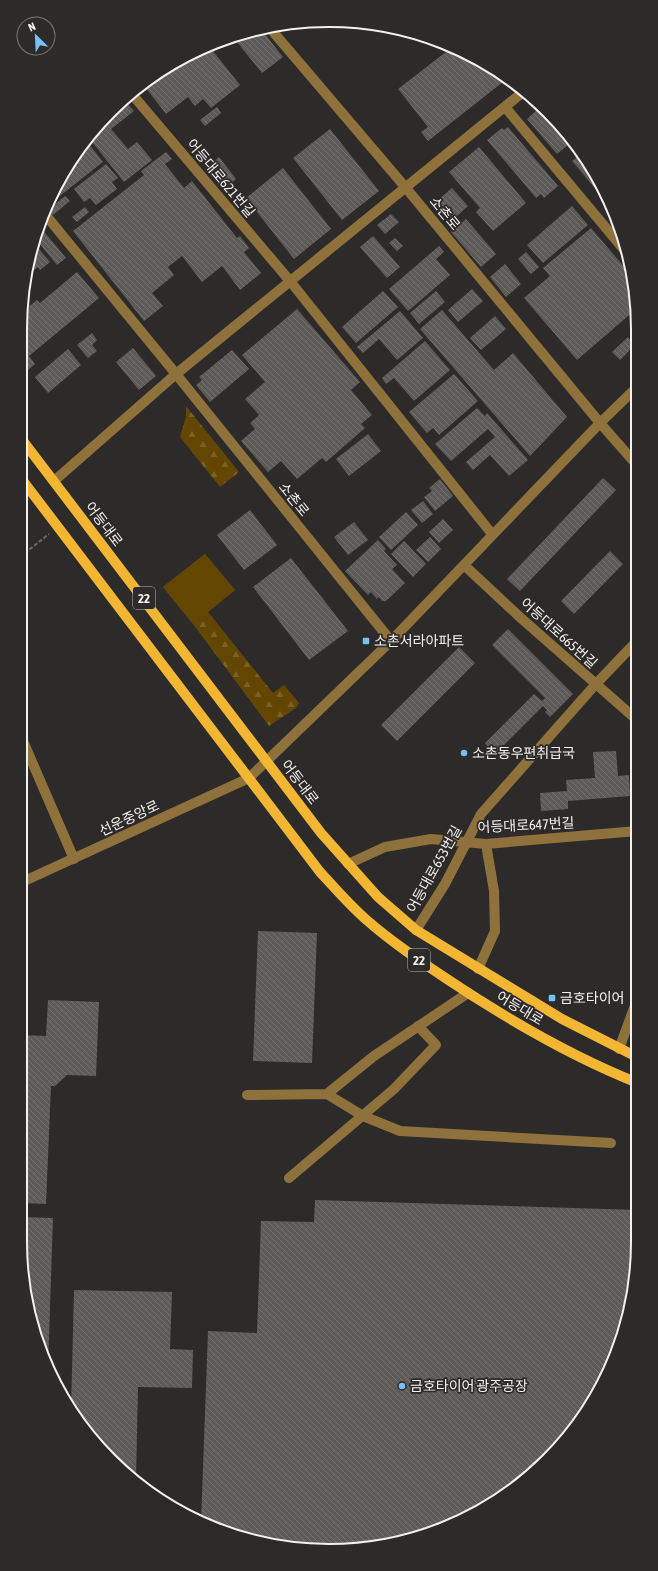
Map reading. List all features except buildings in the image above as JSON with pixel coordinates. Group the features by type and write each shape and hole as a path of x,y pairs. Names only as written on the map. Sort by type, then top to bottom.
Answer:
{"main road":[{"name":"어등대로","path":"27,446 321,833 378,897 416,930 478,969 562,1019 631,1054"},
{"name":"어등대로","path":"27,486 320,872 368,921 401,948 468,993 548,1041 631,1080"}],"street":[{"path":"274,32 406,188"},
{"path":"54,481 176,374 520,95"},
{"name":"어등대로621번길","path":"135,98 290,281"},
{"path":"505,107 618,243"},
{"name":"소촌로","path":"406,188 600,423 631,458"},
{"path":"48,218 176,374"},
{"path":"290,281 492,534"},
{"name":"소촌로","path":"176,374 390,641"},
{"path":"249,778 390,641 492,534 631,393"},
{"name":"어등대로665번길","path":"464,565 595,685 631,716"},
{"name":"어등대로653번길","path":"416,930 445,884 481,814 595,685 631,647"},
{"path":"27,750 74,859"},
{"name":"선운중앙로","path":"27,880 249,778"},
{"name":"어등대로647번길","path":"348,864 385,847 431,839 486,844 631,832"},
{"path":"478,969 495,931 494,891 486,844"},
{"path":"327,1094 374,1056 468,993"},
{"path":"619,1049 631,1016"},
{"path":"289,1178 394,1089 436,1045 418,1026"},
{"path":"247,1095 327,1094 363,1116 400,1131 611,1143"}],"path":[{"path":"27,552 58,528"}],"green space":[{"path":"186,406 239,472 220,487 180,437 186,417"},
{"path":"205,554 235,590 208,612 273,693 284,685 299,703 296,708 269,726 193,624 163,587"},
{"path":"205,554 235,590 193,624 163,587"}],"place":[{"name":"소촌서라아파트","path":"366,641"},
{"name":"소촌동우편취급국","path":"464,753"},
{"name":"금호타이어","path":"552,998"},
{"name":"금호타이어 광주공장","path":"402,1386"}]}
